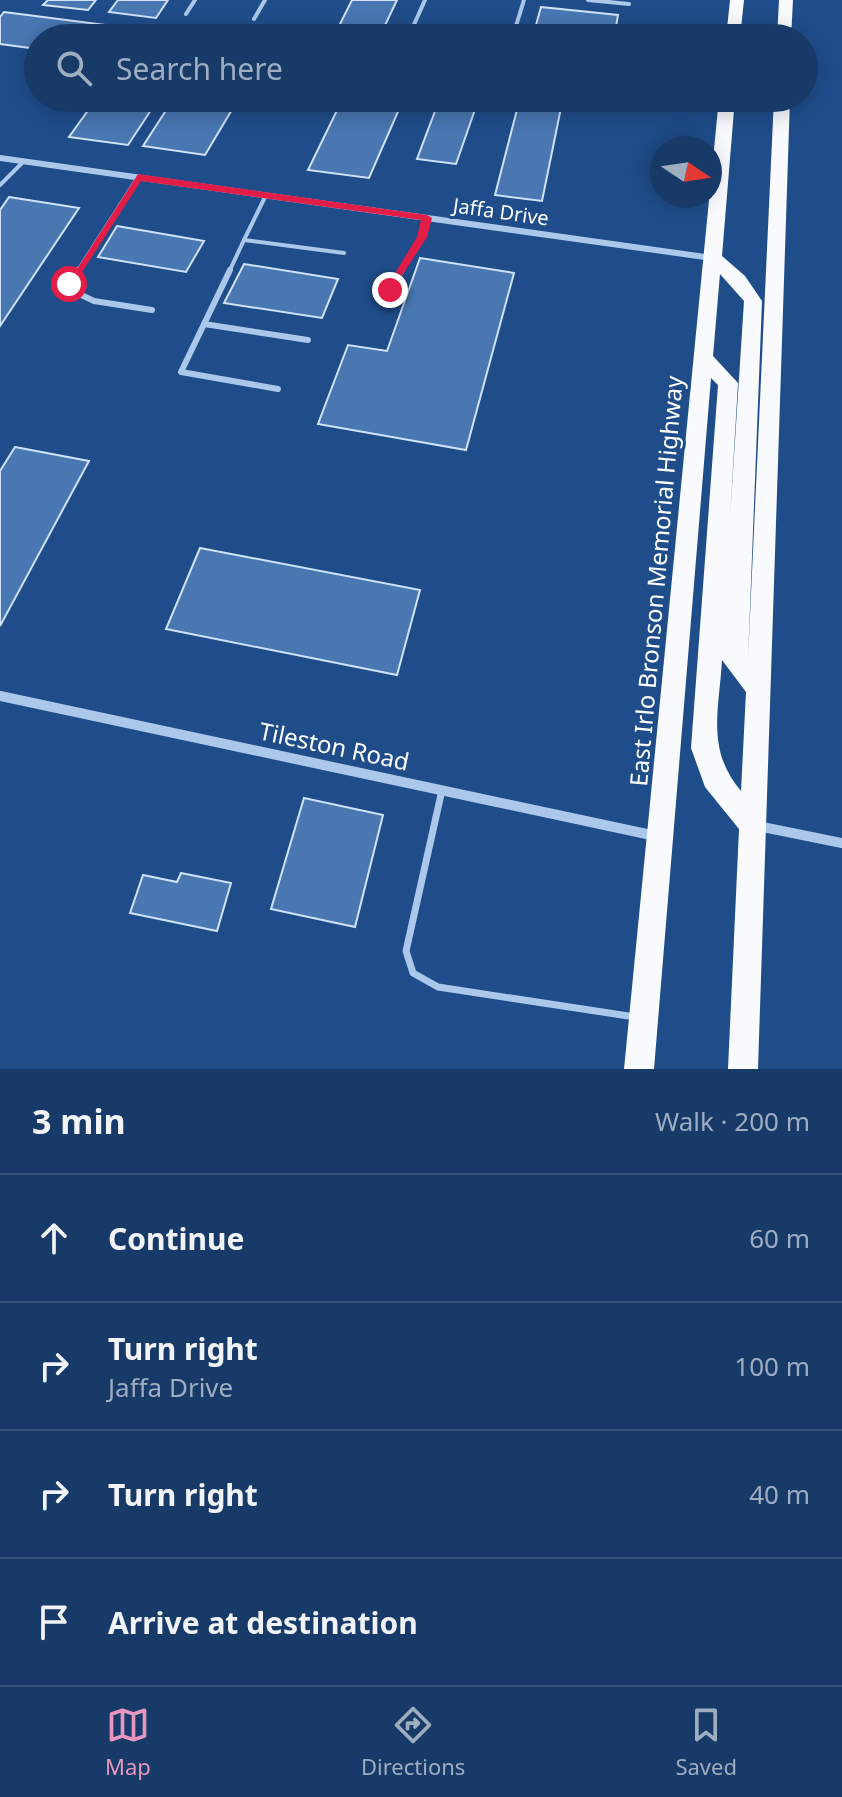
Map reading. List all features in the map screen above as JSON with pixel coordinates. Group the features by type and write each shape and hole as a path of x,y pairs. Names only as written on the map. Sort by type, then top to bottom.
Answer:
{"highway":[{"path":"734,24 737,0"},
{"path":"785,24 786,0"},
{"name":"East Irlo Bronson Memorial Highway","path":"639,1069 726,112"},
{"path":"743,1069 781,112"},
{"path":"712,258 739,280 753,301 733,659 759,689"},
{"path":"703,358 728,383 704,748 714,778 753,825"}],"street":[{"name":"Jaffa Drive","path":"0,158 712,258"},
{"name":"Tileston Road","path":"0,696 660,837"},
{"path":"753,825 842,843"}],"lane":[{"path":"186,14 195,0"},
{"path":"254,19 265,0"},
{"path":"414,24 425,0"},
{"path":"517,24 524,0"},
{"path":"588,0 629,4"},
{"path":"0,185 24,161"},
{"path":"138,177 69,284 75,294 87,299 152,310"},
{"path":"266,195 181,372 278,389"},
{"path":"390,290 422,237 427,218"},
{"path":"244,240 344,253"},
{"path":"204,324 308,340"},
{"path":"442,790 406,951 413,973 438,987 644,1019"}],"building":[{"path":"48,0 96,0 88,10 43,5"},
{"path":"118,0 168,0 156,18 109,12"},
{"path":"352,0 397,0 386,24 340,24"},
{"path":"541,7 618,15 616,24 536,24"},
{"path":"4,12 98,24 24,24 24,47 0,44 0,17"},
{"path":"87,112 150,112 128,145 69,137"},
{"path":"165,112 231,112 205,155 143,146"},
{"path":"336,112 398,112 369,178 308,170"},
{"path":"435,112 474,112 456,164 417,159"},
{"path":"516,112 560,112 542,201 495,195"},
{"path":"9,197 79,208 0,326 0,210"},
{"path":"117,226 204,241 186,272 98,257"},
{"path":"420,258 514,273 466,450 318,424 348,345 387,351"},
{"path":"244,264 338,279 322,318 224,303"},
{"path":"15,447 89,461 0,626 0,471"},
{"path":"200,548 420,590 397,675 166,629"},
{"path":"304,798 383,815 355,927 271,909"},
{"path":"181,873 231,883 217,931 130,913 143,875 177,882"}],"route":[{"path":"69,284 138,177 427,218 422,237 390,290"}]}
